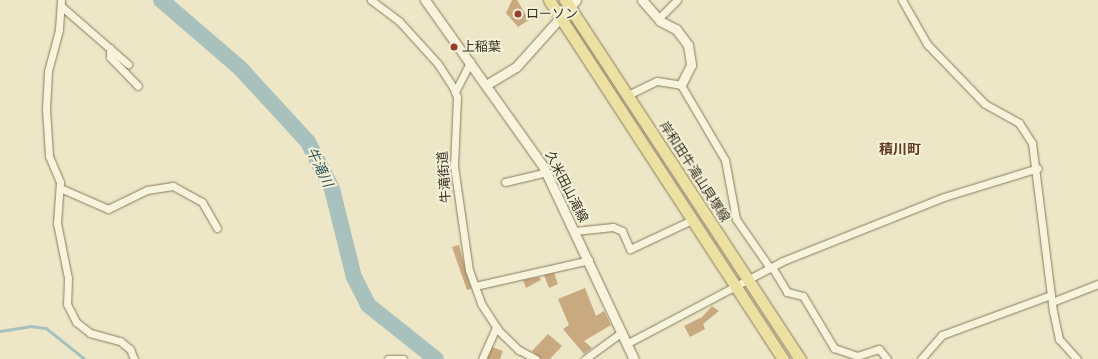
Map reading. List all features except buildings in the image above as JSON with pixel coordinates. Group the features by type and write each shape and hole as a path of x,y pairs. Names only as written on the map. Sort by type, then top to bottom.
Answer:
{"main road":[{"path":"549,0 783,359"},
{"name":"岸和田牛滝山貝塚線","path":"570,2 628,96 800,359"}],"street":[{"path":"371,0 399,21 438,64 455,92"},
{"name":"久米田山滝線","path":"425,0 547,172 628,343 634,359"},
{"path":"642,0 658,19 676,29 688,45 691,65 681,85"},
{"path":"658,19 677,0"},
{"path":"902,0 927,44 974,95 1019,123 1027,134 1038,168 1052,299 1059,339 1074,358"},
{"path":"486,85 516,67 560,17 570,2"},
{"path":"61,3 128,64"},
{"path":"61,3 48,71 46,109 49,156 60,188 57,223 68,278 67,304 76,322 90,333 120,341 130,349 134,359"},
{"path":"110,48 110,57 138,86"},
{"path":"455,92 470,62"},
{"path":"628,96 657,81 681,85"},
{"path":"681,85 725,160 736,219 787,292 803,296 834,348 857,356 879,349 887,359"},
{"name":"牛滝街道","path":"455,92 454,166 466,254 475,286 496,327 519,350 536,359"},
{"path":"628,343 771,268 944,197 1038,168"},
{"path":"505,182 547,172"},
{"path":"60,188 108,209 147,190 173,186 202,202 217,228"},
{"path":"575,231 613,227 622,231 630,249 692,220"},
{"path":"475,286 589,260"},
{"path":"921,359 942,335 1098,284"},
{"path":"482,359 496,327"},
{"path":"585,359 622,332"},
{"path":"388,359 403,359"}],"waterway":[{"name":"牛滝川","path":"161,0 240,68 308,142 332,189 354,277 368,305 436,359"},
{"path":"0,331 30,326 46,328 85,359"}],"place":[{"name":"ローソン","path":"518,14"},
{"name":"上稲葉","path":"454,47"}],"district":[{"name":"積川町","path":"900,149"}]}
